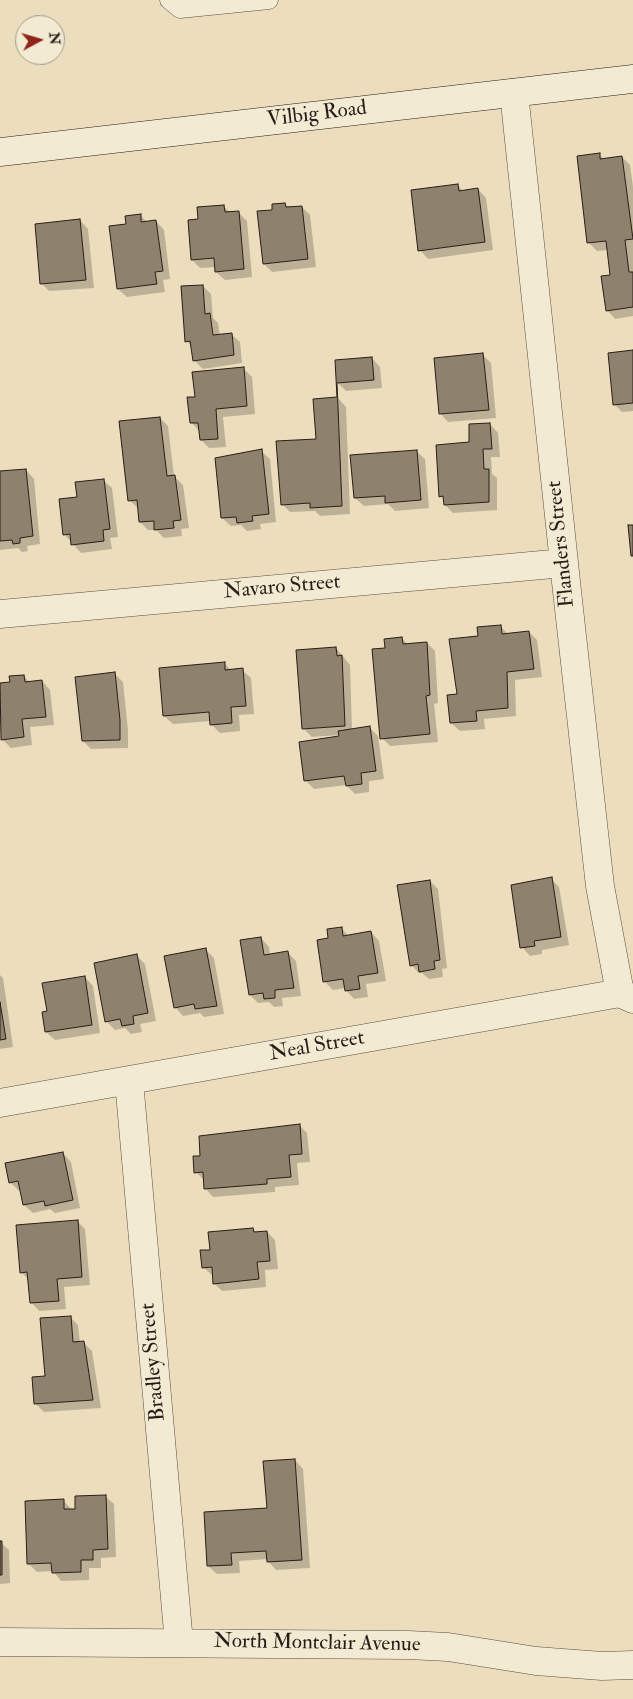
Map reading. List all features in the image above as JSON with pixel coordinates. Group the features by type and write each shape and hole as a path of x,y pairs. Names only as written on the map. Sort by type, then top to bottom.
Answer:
{"street":[{"name":"Vilbig Road","path":"0,152 633,79"},
{"name":"Flanders Street","path":"514,92 600,886 627,996"},
{"name":"Navaro Street","path":"0,614 564,563"},
{"name":"Neal Street","path":"0,1102 627,996"},
{"name":"Bradley Street","path":"129,1081 179,1642"},
{"name":"North Montclair Avenue","path":"0,1642 408,1645 448,1647 536,1661 602,1666 633,1665"}],"lane":[{"path":"169,0 180,9 269,0"}],"building":[{"path":"600,153 600,159 622,156 633,239 625,240 629,272 633,272 633,307 606,311 601,276 610,275 606,241 587,243 577,156"},
{"path":"458,184 459,191 478,188 485,242 418,251 411,190"},
{"path":"285,203 286,207 302,206 308,259 263,264 257,211 272,210 272,204"},
{"path":"224,205 225,212 239,211 244,269 215,272 214,258 191,260 188,220 198,219 197,207"},
{"path":"141,214 141,222 156,220 163,271 155,272 157,284 117,289 109,226 126,224 125,216"},
{"path":"80,219 86,280 40,284 35,224"},
{"path":"203,285 205,314 210,313 213,335 232,333 234,355 193,361 190,341 185,342 181,286"},
{"path":"633,350 633,403 613,405 608,353"},
{"path":"483,353 489,410 439,414 434,358"},
{"path":"372,357 374,380 337,383 342,506 310,508 310,503 281,505 276,441 316,439 313,399 337,397 335,360"},
{"path":"244,367 247,406 216,409 218,439 200,440 198,423 190,423 187,397 195,397 192,372"},
{"path":"160,417 167,476 175,475 181,520 173,521 174,528 154,530 154,521 139,522 137,500 128,501 119,421"},
{"path":"490,423 492,449 483,449 484,469 489,469 489,502 444,505 443,496 439,497 436,445 469,442 469,424"},
{"path":"262,449 269,514 252,516 253,521 237,523 236,517 221,518 215,458"},
{"path":"417,450 421,500 385,503 385,496 354,498 350,455"},
{"path":"26,469 33,536 20,538 20,543 13,544 12,540 0,541 0,471"},
{"path":"104,479 110,529 103,530 104,541 71,545 70,534 63,535 59,499 77,497 75,482"},
{"path":"628,525 633,525 633,556 631,556"},
{"path":"501,625 502,634 529,631 534,669 507,672 508,708 476,711 477,721 450,723 447,695 457,694 449,639 478,636 477,627"},
{"path":"402,637 403,644 427,642 430,695 426,696 430,734 380,739 372,649 385,648 384,639"},
{"path":"336,647 337,656 342,655 345,726 302,729 296,650"},
{"path":"225,662 225,670 243,668 246,706 231,707 232,723 210,725 209,712 163,716 159,668"},
{"path":"115,672 120,740 82,741 75,677"},
{"path":"24,675 25,682 42,680 46,717 22,719 24,737 1,740 0,683 10,682 9,676"},
{"path":"370,726 376,771 361,773 362,784 346,786 344,776 304,781 299,742 339,736 338,731"},
{"path":"552,877 561,937 534,941 535,946 520,948 511,885"},
{"path":"430,880 440,960 434,961 435,969 419,972 418,964 410,966 397,885"},
{"path":"342,927 343,936 371,931 378,973 358,976 360,989 345,991 343,979 323,982 317,940 328,938 327,929"},
{"path":"261,937 264,955 288,951 294,988 275,990 275,998 264,999 263,993 249,995 240,940"},
{"path":"206,948 217,1006 195,1009 194,1004 174,1008 164,956"},
{"path":"137,954 148,1013 133,1016 134,1024 122,1026 120,1019 105,1022 94,963"},
{"path":"85,976 92,1025 45,1032 42,1012 47,1011 42,983"},
{"path":"0,1002 6,1039 0,1040"},
{"path":"300,1124 302,1154 289,1155 291,1177 267,1179 267,1184 204,1189 203,1172 194,1173 193,1156 200,1156 199,1136"},
{"path":"63,1152 73,1200 45,1206 44,1201 23,1205 18,1181 9,1183 5,1163"},
{"path":"78,1220 82,1277 57,1279 59,1301 30,1303 27,1272 20,1273 16,1225"},
{"path":"253,1228 254,1232 267,1231 270,1261 257,1262 259,1279 213,1284 212,1267 202,1268 200,1250 210,1250 208,1232"},
{"path":"71,1316 73,1342 84,1341 93,1400 34,1404 32,1377 45,1376 40,1318"},
{"path":"295,1459 302,1560 267,1562 266,1551 231,1553 232,1565 207,1566 204,1512 267,1508 263,1461"},
{"path":"106,1495 108,1549 93,1550 93,1560 81,1560 81,1572 52,1573 51,1563 27,1564 25,1501 64,1499 64,1509 75,1509 75,1496"},
{"path":"0,1541 2,1541 2,1575 0,1575"}]}
